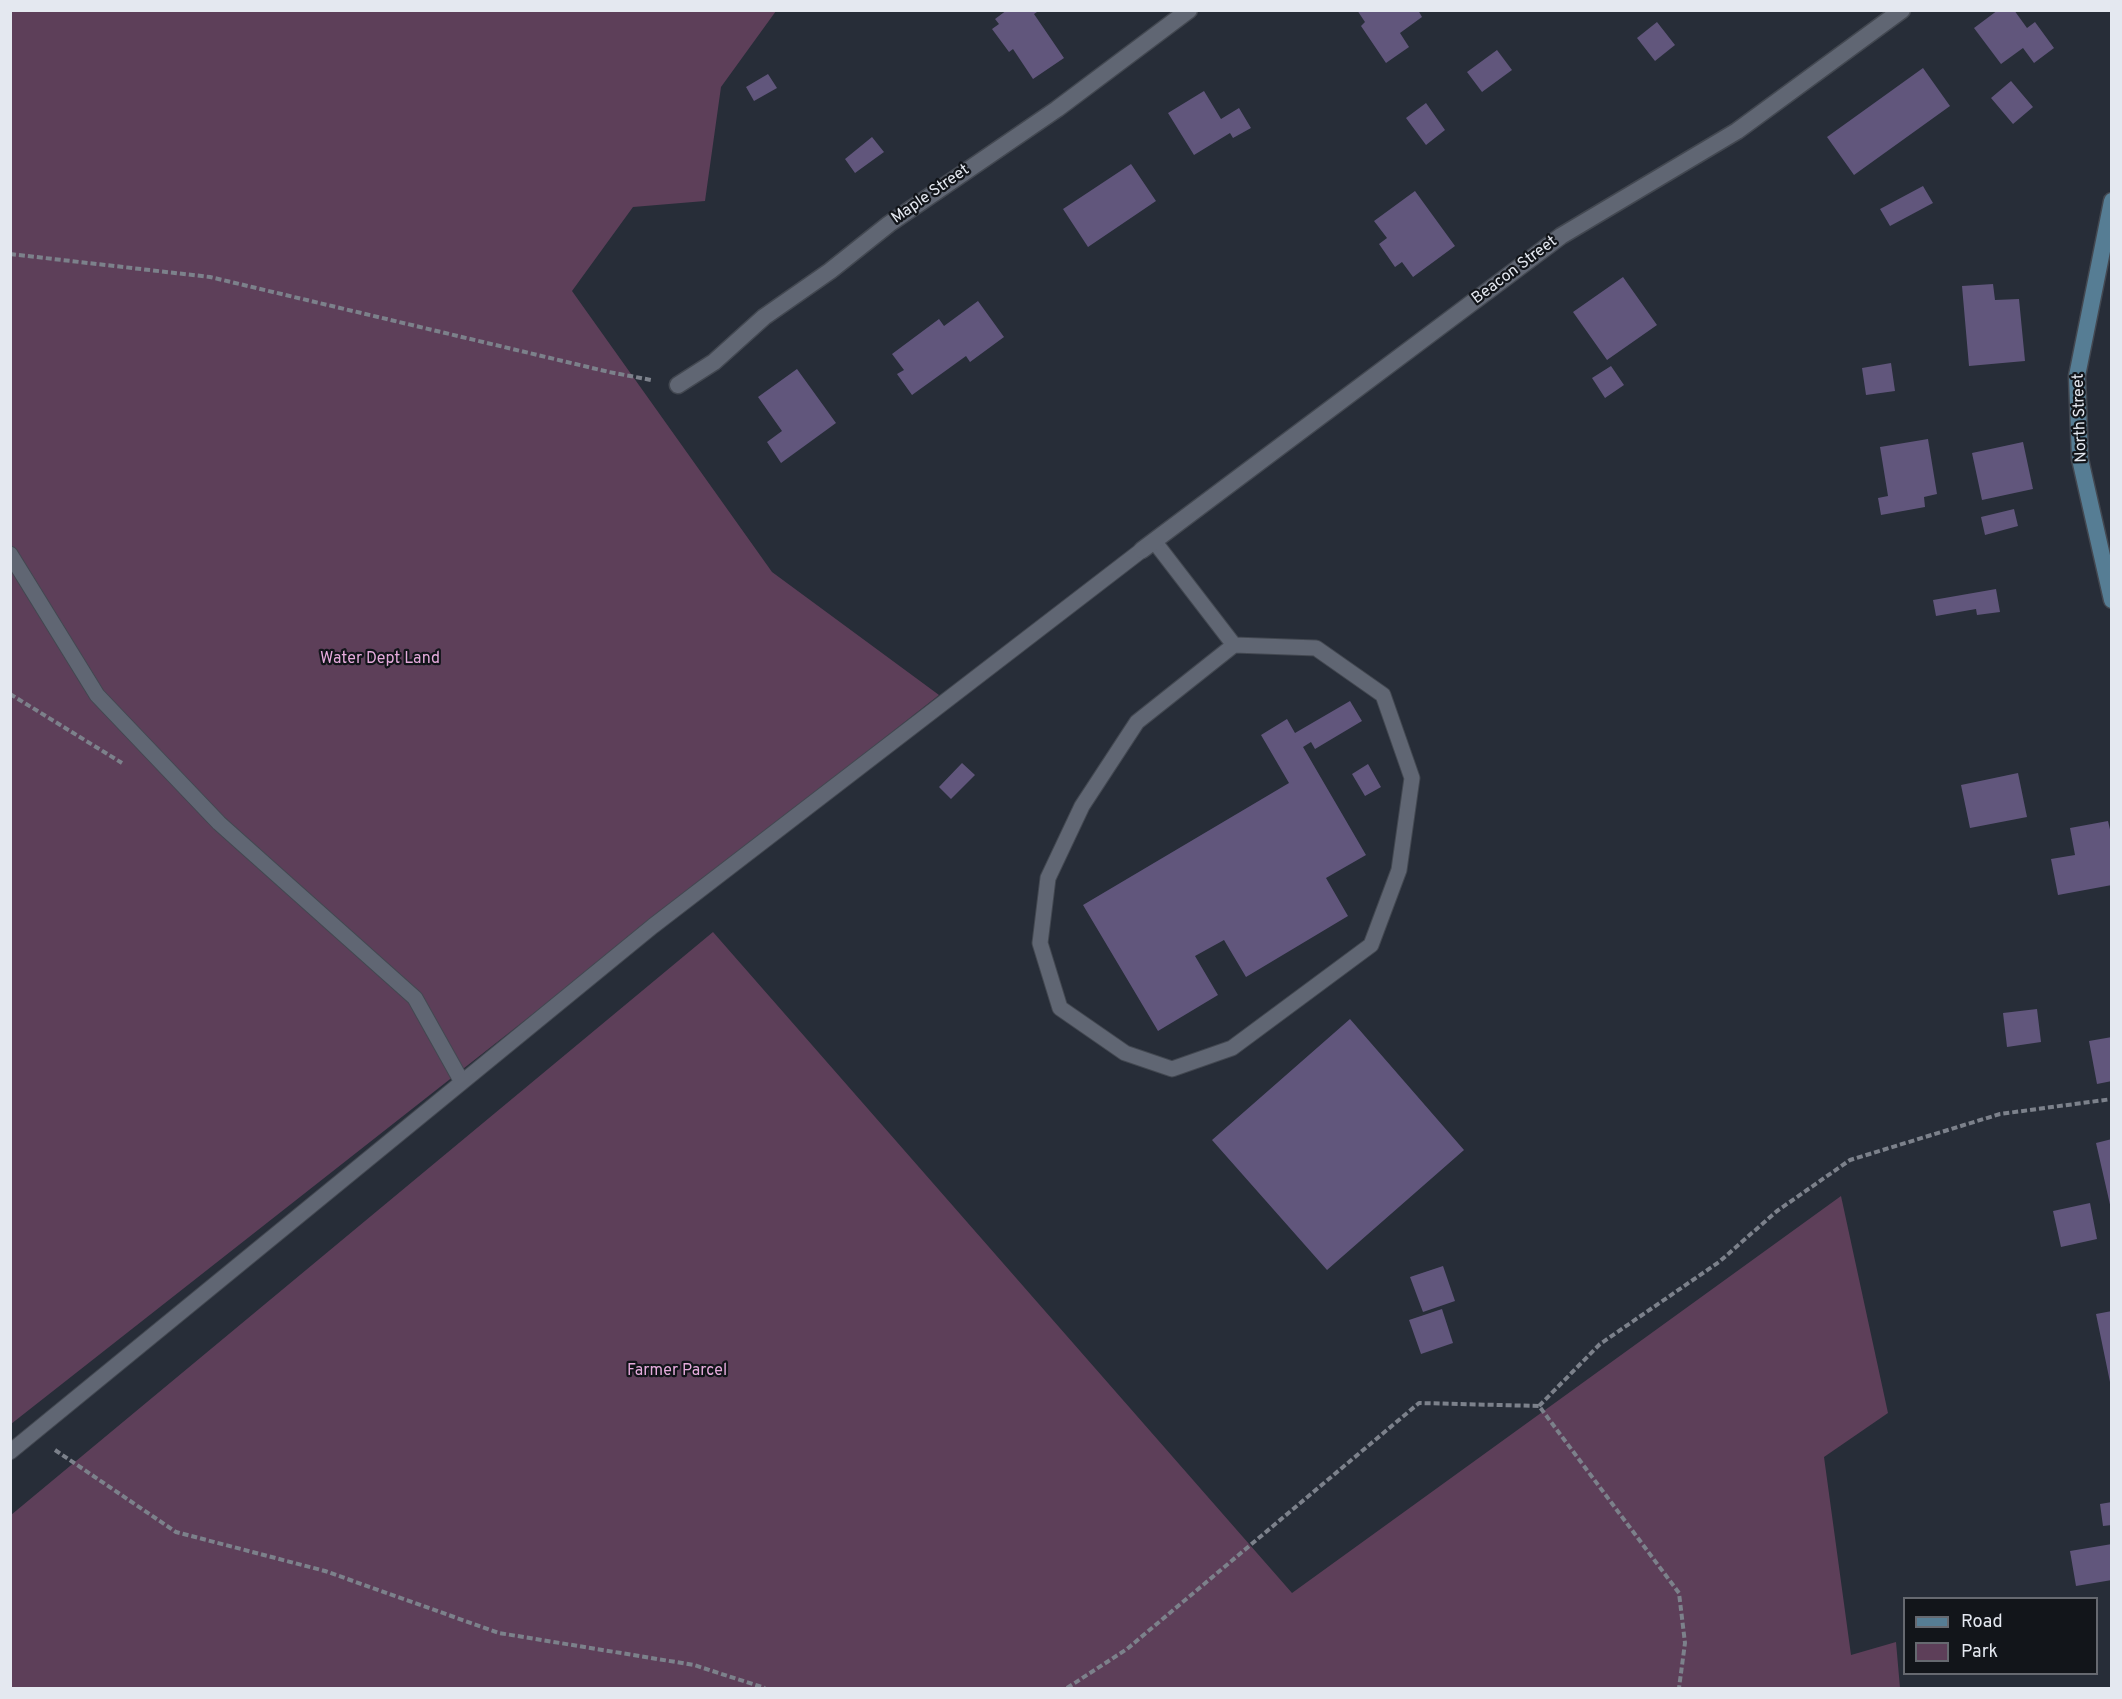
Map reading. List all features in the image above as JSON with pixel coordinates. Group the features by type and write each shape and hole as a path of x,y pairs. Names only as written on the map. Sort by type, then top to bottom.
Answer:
{"main road":[{"name":"North Street","path":"2112,201 2078,376 2080,459 2112,600"}],"street":[{"name":"Maple Street","path":"678,385 714,362 764,317 830,272 889,224 1057,109 1189,10"},
{"name":"Beacon Street","path":"1148,546 1561,236 1737,131 1902,10"}],"lane":[{"path":"10,1452 653,926 1148,546 1234,645 1316,648 1383,695 1412,778 1399,870 1371,945 1232,1048 1172,1069 1125,1053 1060,1008 1040,943 1048,878 1082,806 1137,722 1234,645"},
{"path":"10,554 97,695 219,823 415,998 462,1082"}],"path":[{"path":"10,254 210,278 609,372 678,385"},
{"path":"10,694 130,767"},
{"path":"1067,1689 1127,1649 1419,1403 1539,1406 1600,1344 1719,1262 1778,1211 1850,1160 2000,1114 2112,1098"},
{"path":"1539,1406 1679,1593 1685,1642 1679,1689"},
{"path":"33,1434 176,1532 325,1571 499,1633 694,1665 765,1689"}],"green space":[{"name":"Water Dept Land","path":"11,11 776,11 721,87 705,201 633,207 572,291 772,572 939,695 11,1424"},
{"name":"Farmer Parcel","path":"713,932 1292,1593 1841,1196 1888,1413 1824,1457 1851,1655 1896,1642 1900,1688 11,1688 11,1515"}],"building":[{"path":"1007,10 1040,10 1034,14 1064,58 1033,79 1013,49 1009,52 992,29 999,24 995,19"},
{"path":"1357,10 1418,10 1422,17 1400,33 1409,47 1386,63 1361,26 1365,22"},
{"path":"1998,10 2014,10 2027,28 2035,22 2054,48 2034,63 2023,48 2001,64 1974,28"},
{"path":"1657,22 1675,45 1655,61 1637,38"},
{"path":"1497,50 1512,70 1482,92 1467,72"},
{"path":"1923,68 1950,106 1854,175 1827,137"},
{"path":"768,74 777,88 754,101 746,87"},
{"path":"2011,81 2033,107 2013,124 1991,98"},
{"path":"1204,91 1221,119 1239,108 1251,128 1233,138 1230,133 1194,155 1168,113"},
{"path":"1426,103 1445,130 1426,145 1406,118"},
{"path":"872,137 884,152 855,173 845,159"},
{"path":"1131,164 1156,201 1088,247 1063,209"},
{"path":"1923,186 1933,203 1890,226 1880,209"},
{"path":"1415,191 1455,246 1413,277 1402,262 1395,267 1379,244 1387,238 1374,221"},
{"path":"1623,277 1657,325 1607,360 1573,312"},
{"path":"1993,284 1995,300 2019,299 2025,361 1969,366 1962,286"},
{"path":"978,301 1004,337 970,362 966,356 912,395 897,374 904,370 892,354 939,319 944,326"},
{"path":"1891,363 1895,391 1866,395 1862,368"},
{"path":"1611,366 1624,385 1605,398 1592,378"},
{"path":"797,369 836,423 781,463 767,442 782,431 758,397"},
{"path":"1928,439 1937,494 1924,497 1925,507 1881,515 1878,498 1888,496 1880,447"},
{"path":"2023,442 2033,489 1982,500 1972,453"},
{"path":"2014,509 2018,526 1985,535 1981,517"},
{"path":"1996,589 2000,612 1977,615 1976,609 1936,616 1933,600"},
{"path":"1350,701 1362,721 1315,749 1311,742 1303,747 1366,855 1326,878 1348,916 1246,977 1224,940 1195,956 1218,995 1158,1031 1083,905 1289,783 1261,735 1287,719 1295,733"},
{"path":"962,763 975,775 951,799 939,787"},
{"path":"1368,764 1381,787 1365,796 1352,774"},
{"path":"2018,773 2027,817 1970,828 1961,785"},
{"path":"2108,821 2112,838 2112,885 2058,895 2051,859 2075,855 2070,828"},
{"path":"2037,1009 2041,1042 2007,1047 2003,1013"},
{"path":"1350,1019 1464,1150 1327,1270 1212,1140"},
{"path":"2112,1037 2112,1081 2097,1084 2089,1041"},
{"path":"2112,1139 2112,1208 2111,1209 2096,1143"},
{"path":"2090,1203 2097,1239 2061,1247 2053,1211"},
{"path":"1443,1266 1455,1301 1423,1312 1410,1277"},
{"path":"1442,1309 1453,1343 1421,1354 1409,1320"},
{"path":"2112,1311 2112,1382 2110,1382 2096,1314"},
{"path":"2112,1502 2112,1525 2103,1526 2100,1504"},
{"path":"2112,1544 2112,1580 2076,1586 2070,1551"}]}
